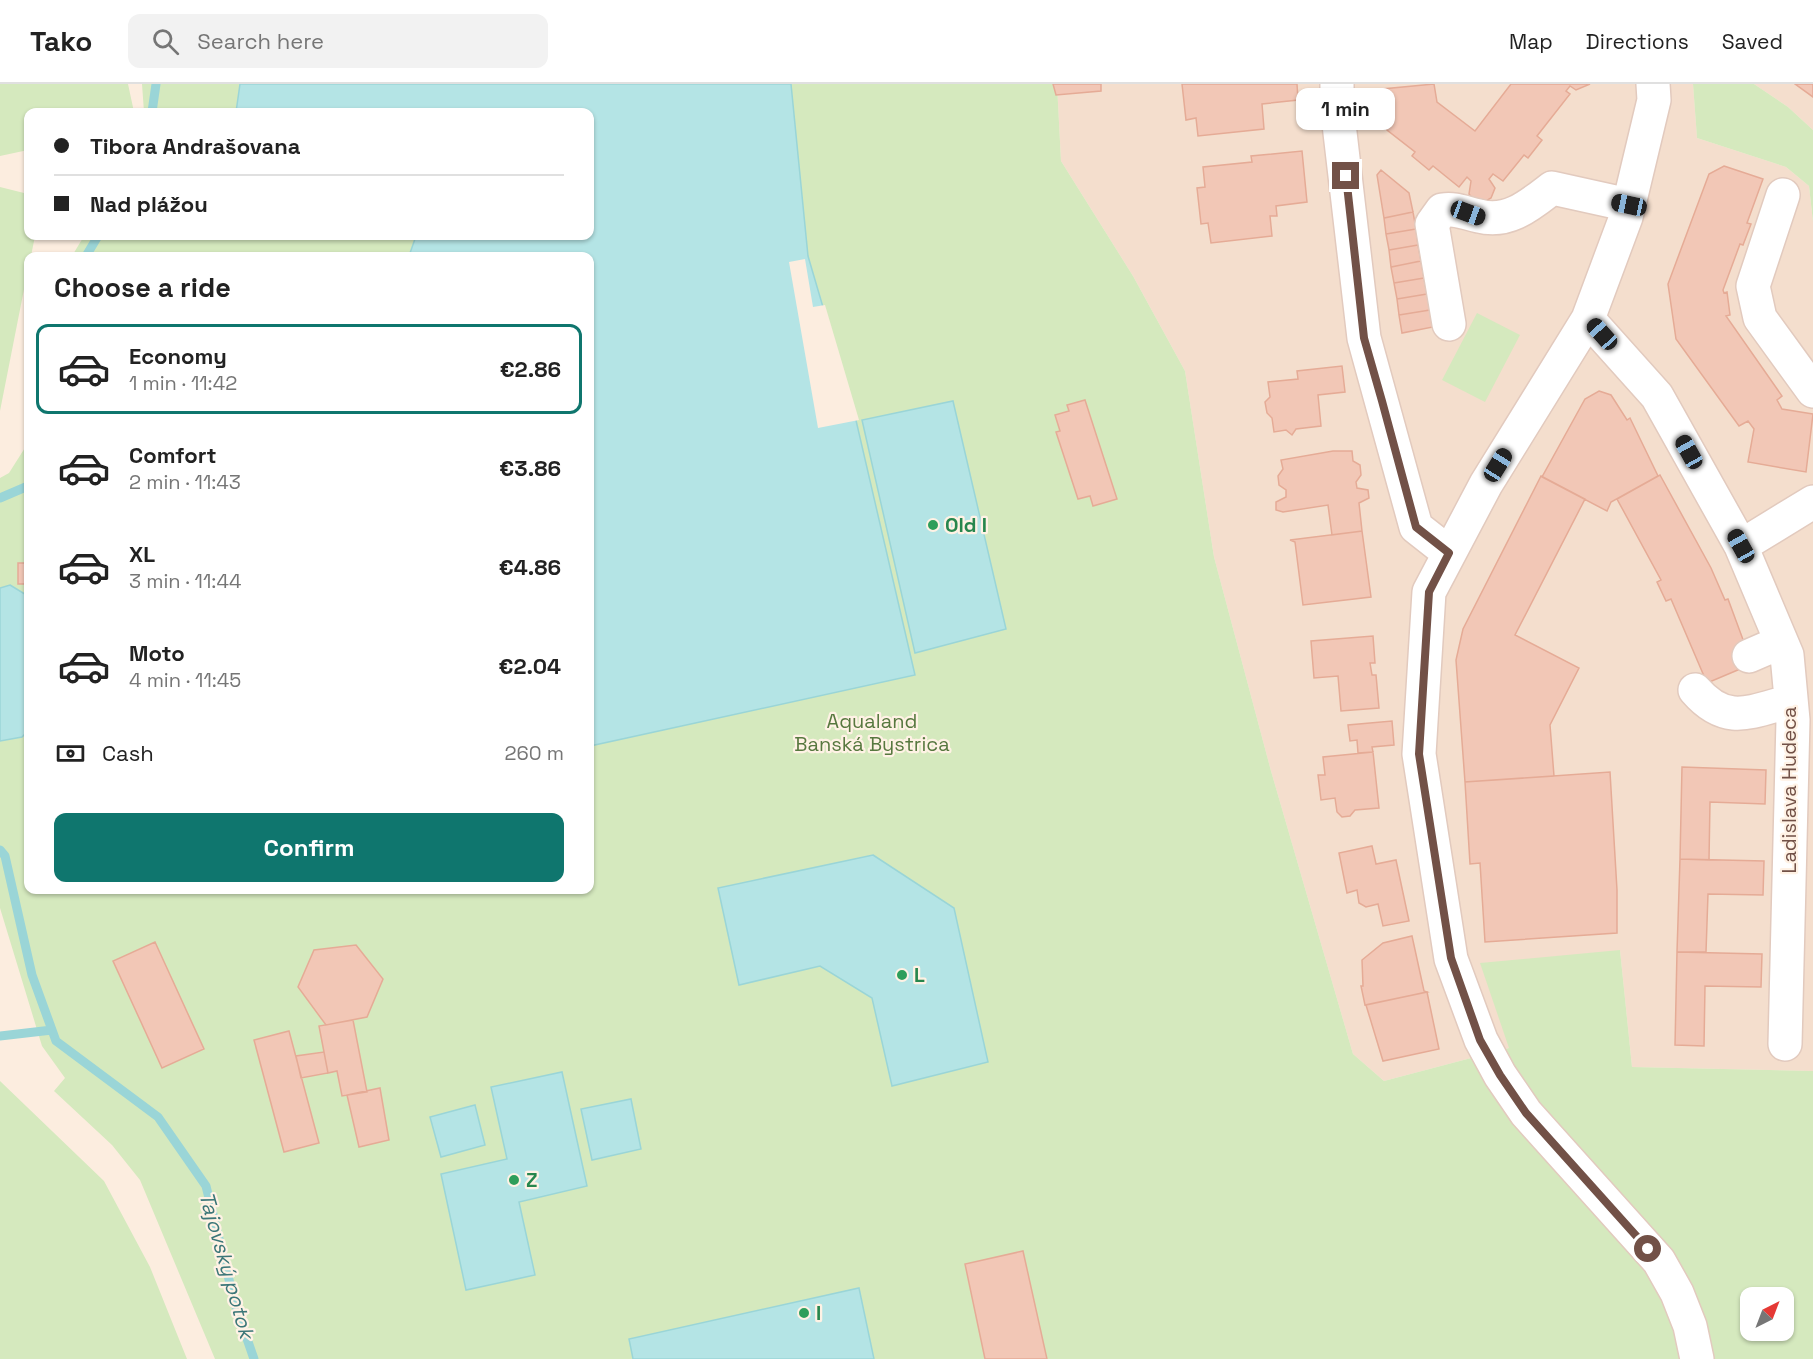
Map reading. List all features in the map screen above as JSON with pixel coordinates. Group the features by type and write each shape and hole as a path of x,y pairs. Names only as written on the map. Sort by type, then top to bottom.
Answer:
{"street":[{"path":"1337,84 1337,107 1364,338 1416,527 1449,553"},
{"path":"1653,84 1654,100 1629,205 1588,319 1486,483 1429,592 1419,754 1451,958 1480,1040 1526,1113 1659,1261 1677,1293 1690,1326 1697,1359"},
{"path":"1449,324 1432,224 1435,198 1480,217 1504,218 1524,209 1552,188 1629,205"},
{"path":"1783,195 1753,286 1760,318 1813,391"},
{"name":"Ladislava Hudeca","path":"1588,319 1657,396 1741,546 1787,655 1793,720 1785,1044"},
{"path":"1741,546 1813,502"},
{"path":"1749,656 1781,642"},
{"path":"1695,690 1706,702 1724,713 1743,714 1791,701"}],"shaded area":[{"path":"1057,84 1693,84 1697,138 1786,167 1809,186 1813,222 1813,1071 1632,1067 1620,950 1509,1048 1384,1081 1353,1054 1271,771 1214,557 1185,371 1133,276 1061,161"},
{"path":"1754,84 1813,84 1813,130 1788,107"}],"green space":[{"path":"0,84 128,84 133,108 24,108 24,151 0,156"},
{"name":"Aqualand Banská Bystrica","path":"142,84 1057,84 1061,161 1133,276 1185,371 1214,557 1271,771 1353,1054 1384,1081 1509,1048 1480,963 1620,950 1632,1067 1813,1071 1813,1359 215,1359 140,1180 112,1145 54,1091 65,1078 42,1046 0,908 0,478 9,473 24,449 24,894 594,894 594,252 74,252 82,240 594,240 594,108 144,108"},
{"path":"1693,84 1754,84 1788,107 1813,130 1813,222 1809,186 1786,167 1697,138"},
{"path":"0,187 24,193 24,240 34,240 32,252 24,252 24,289 0,411"},
{"path":"1477,313 1520,335 1485,402 1442,380"},
{"path":"0,1081 104,1181 150,1267 187,1359 0,1359"}],"water":[{"path":"240,84 791,84 808,256 855,416 915,675 594,745 594,252 410,252 415,240 594,240 594,108 237,108"},
{"name":"Old I","path":"953,401 1006,629 915,653 862,420"},
{"path":"10,585 24,594 24,735 0,741 0,588"},
{"name":"L","path":"873,855 954,908 988,1062 892,1086 872,998 820,966 739,985 718,888"},
{"name":"Z","path":"562,1072 587,1186 519,1202 535,1275 466,1290 441,1174 507,1159 491,1087"},
{"path":"631,1099 641,1149 592,1160 581,1109"},
{"path":"475,1105 485,1145 441,1157 430,1117"},
{"name":"I","path":"859,1288 874,1359 633,1359 629,1339"}],"pier":[{"path":"805,259 813,307 825,305 859,420 818,428 789,262"}],"building":[{"path":"1053,84 1101,84 1101,91 1056,95"},
{"path":"1182,84 1297,84 1298,100 1262,104 1264,129 1198,136 1196,118 1186,120"},
{"path":"1434,84 1437,102 1475,131 1511,84 1590,84 1576,90 1570,86 1566,91 1570,94 1537,136 1542,140 1528,158 1524,155 1503,181 1493,174 1489,179 1495,188 1491,198 1486,201 1473,199 1469,194 1471,181 1467,177 1459,187 1433,166 1429,170 1412,156 1415,152 1387,130 1382,89"},
{"path":"1795,84 1813,84 1813,97"},
{"path":"1302,151 1307,202 1276,206 1277,216 1270,216 1272,236 1211,243 1208,223 1201,224 1197,188 1205,187 1203,167 1252,162 1251,156"},
{"path":"1724,166 1763,179 1747,223 1751,224 1743,245 1740,244 1723,290 1724,293 1727,292 1730,315 1726,316 1782,396 1777,400 1782,409 1813,414 1806,472 1748,462 1754,429 1748,421 1739,426 1676,339 1668,284 1709,174"},
{"path":"1381,170 1409,193 1413,212 1384,218 1377,175"},
{"path":"1413,212 1416,229 1386,234 1384,218"},
{"path":"1416,229 1418,245 1389,250 1386,234"},
{"path":"1418,245 1421,261 1391,267 1389,250"},
{"path":"1421,261 1424,278 1394,283 1391,267"},
{"path":"1424,278 1427,294 1397,299 1394,283"},
{"path":"1427,294 1430,310 1399,315 1397,299"},
{"path":"1430,310 1433,327 1402,333 1399,315"},
{"path":"1342,366 1345,392 1318,395 1321,426 1296,429 1292,435 1286,430 1274,432 1272,418 1267,413 1265,402 1270,397 1268,382 1298,379 1297,371"},
{"path":"1599,391 1611,395 1627,420 1630,418 1658,476 1611,502 1607,511 1542,477 1585,399"},
{"path":"1085,400 1117,499 1093,506 1090,496 1078,499 1056,432 1060,431 1055,415 1069,411 1067,405"},
{"path":"1333,451 1352,451 1353,461 1360,465 1361,475 1356,482 1357,488 1368,490 1369,498 1359,503 1362,531 1332,535 1328,505 1283,512 1276,510 1276,502 1286,497 1286,490 1279,485 1278,476 1283,469 1281,460"},
{"path":"1660,475 1711,568 1725,600 1728,599 1752,664 1707,683 1671,599 1666,601 1657,582 1661,580 1617,499"},
{"path":"1541,476 1585,499 1515,635 1579,668 1550,725 1554,776 1465,782 1456,660 1463,629"},
{"path":"1362,531 1371,597 1303,605 1295,542 1290,540"},
{"path":"18,563 24,563 24,584 18,584"},
{"path":"1373,636 1375,663 1370,663 1372,675 1376,675 1379,708 1341,711 1338,676 1314,678 1311,641"},
{"path":"1392,721 1394,745 1372,747 1373,752 1358,753 1357,740 1350,741 1348,725"},
{"path":"1373,752 1379,808 1355,810 1350,816 1342,817 1337,812 1335,798 1321,800 1318,775 1325,775 1323,757"},
{"path":"1682,767 1766,770 1765,804 1710,802 1709,860 1680,859"},
{"path":"1610,772 1617,890 1617,933 1485,942 1480,863 1470,864 1465,782"},
{"path":"1372,846 1376,864 1396,860 1409,921 1383,926 1378,904 1366,907 1359,903 1357,890 1347,893 1339,853"},
{"path":"1680,859 1764,861 1763,895 1708,894 1706,952 1677,952"},
{"path":"1412,936 1424,991 1427,992 1365,1005 1361,986 1363,986 1362,960 1383,943"},
{"path":"155,942 204,1049 162,1068 113,961"},
{"path":"356,945 383,979 367,1017 326,1025 298,987 314,950"},
{"path":"1677,952 1762,954 1761,987 1705,986 1704,1046 1675,1045"},
{"path":"1427,992 1439,1049 1383,1061 1366,1005"},
{"path":"353,1020 367,1092 342,1096 337,1071 328,1073 319,1026"},
{"path":"289,1031 319,1143 284,1152 254,1040"},
{"path":"324,1052 328,1073 301,1078 296,1056"},
{"path":"380,1088 389,1140 359,1147 347,1095"},
{"path":"1023,1251 1047,1359 985,1359 965,1264"}],"waterway":[{"name":"Tajovský potok","path":"153,108 156,84"},
{"name":"Tajovský potok","path":"88,252 96,240"},
{"name":"Tajovský potok","path":"0,498 24,488"},
{"name":"Tajovský potok","path":"0,850 5,856 32,975 56,1041 158,1117 206,1186 235,1304 254,1359"},
{"path":"0,1036 52,1030"}],"place":[{"name":"Old I","path":"933,525"},
{"name":"L","path":"902,975"},
{"name":"Z","path":"514,1180"},
{"name":"I","path":"804,1313"}],"route":[{"path":"1346,176 1364,338 1416,527 1449,553 1429,592 1419,754 1451,958 1480,1040 1500,1075 1526,1113 1648,1249"}]}
